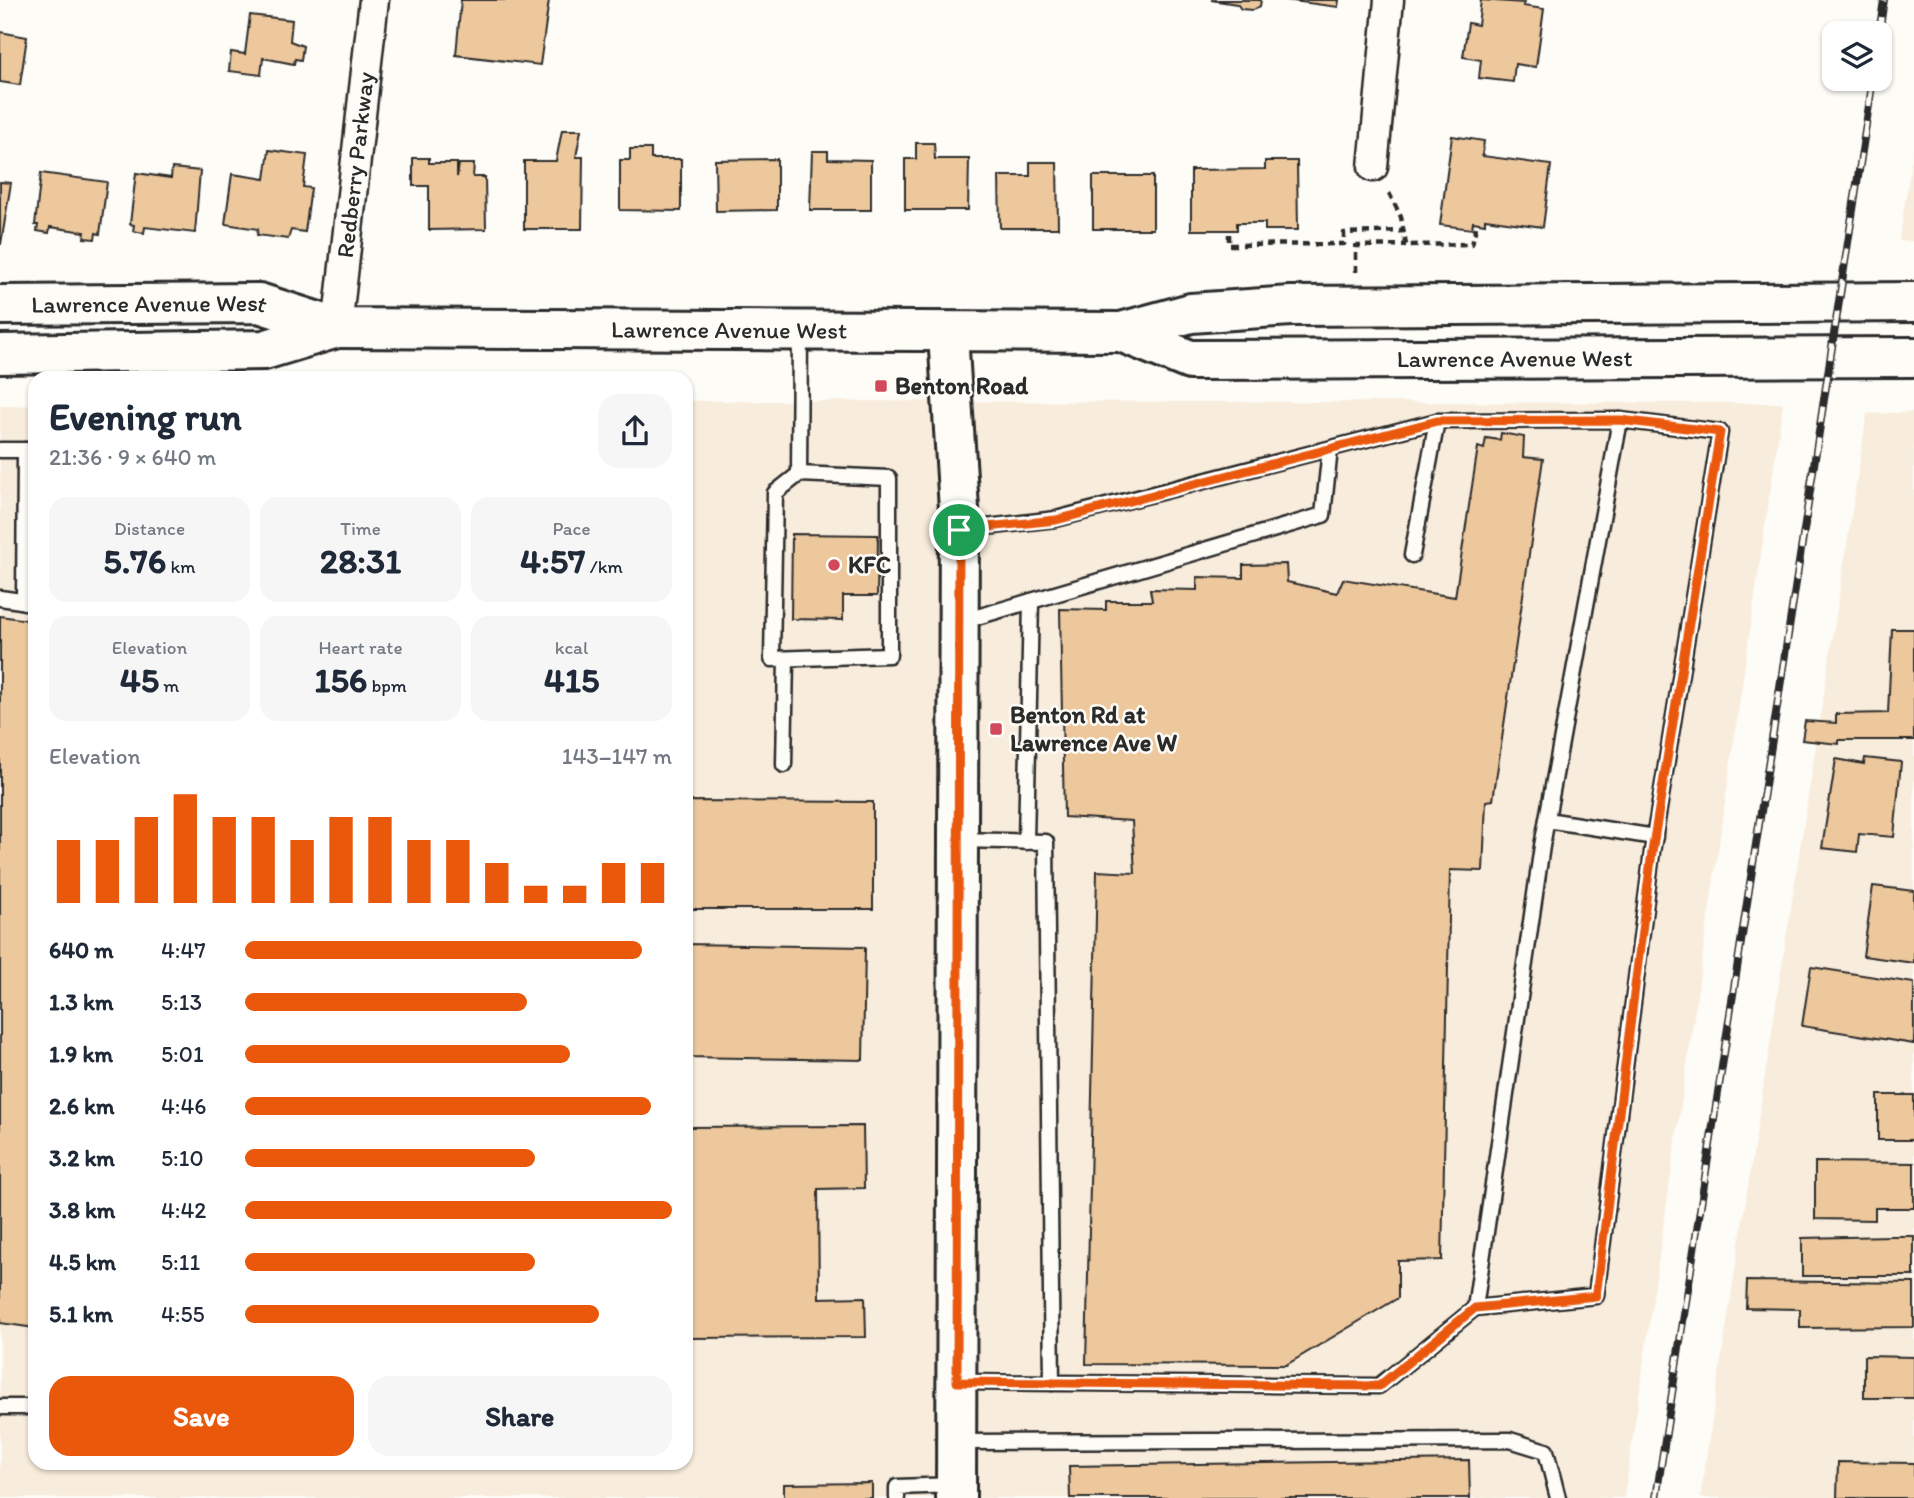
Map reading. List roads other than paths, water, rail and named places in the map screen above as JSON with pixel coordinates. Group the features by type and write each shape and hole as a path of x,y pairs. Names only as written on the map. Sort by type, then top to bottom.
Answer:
{"main road":[{"name":"Lawrence Avenue West","path":"0,305 259,303 337,328 948,334 1121,332 1191,313 1290,306 1914,302"},
{"name":"Lawrence Avenue West","path":"0,354 264,351 337,328"},
{"name":"Lawrence Avenue West","path":"1121,332 1190,360 1914,358"},
{"path":"948,334 959,530 956,1491"}],"street":[{"name":"Redberry Parkway","path":"337,328 374,0"},
{"path":"1373,167 1389,0"}],"lane":[{"path":"799,474 800,332"},
{"path":"957,1382 1379,1386 1475,1308 1596,1296 1655,837 1720,432 1620,420 1437,421 1056,520 959,530"},
{"path":"1475,1308 1547,820 1620,420"},
{"path":"1412,555 1437,421"},
{"path":"958,623 1323,515 1330,449"},
{"path":"0,450 28,450"},
{"path":"779,659 889,655 889,478 799,474 775,493 779,659 784,765"},
{"path":"0,598 28,602"},
{"path":"1026,842 1031,601"},
{"path":"1547,820 1655,837"},
{"path":"958,840 1046,842 1052,1383"},
{"path":"0,1408 28,1407"},
{"path":"956,1442 1510,1440 1546,1451 1558,1498"},
{"path":"897,1498 897,1487 956,1491"}],"railway":[{"path":"1881,21 1884,0"},
{"path":"1656,1498 1871,91"}],"place":[{"name":"Benton Road","path":"881,386"},
{"name":"KFC","path":"834,565"},
{"name":"Benton Rd at Lawrence Ave W","path":"996,729"}]}
